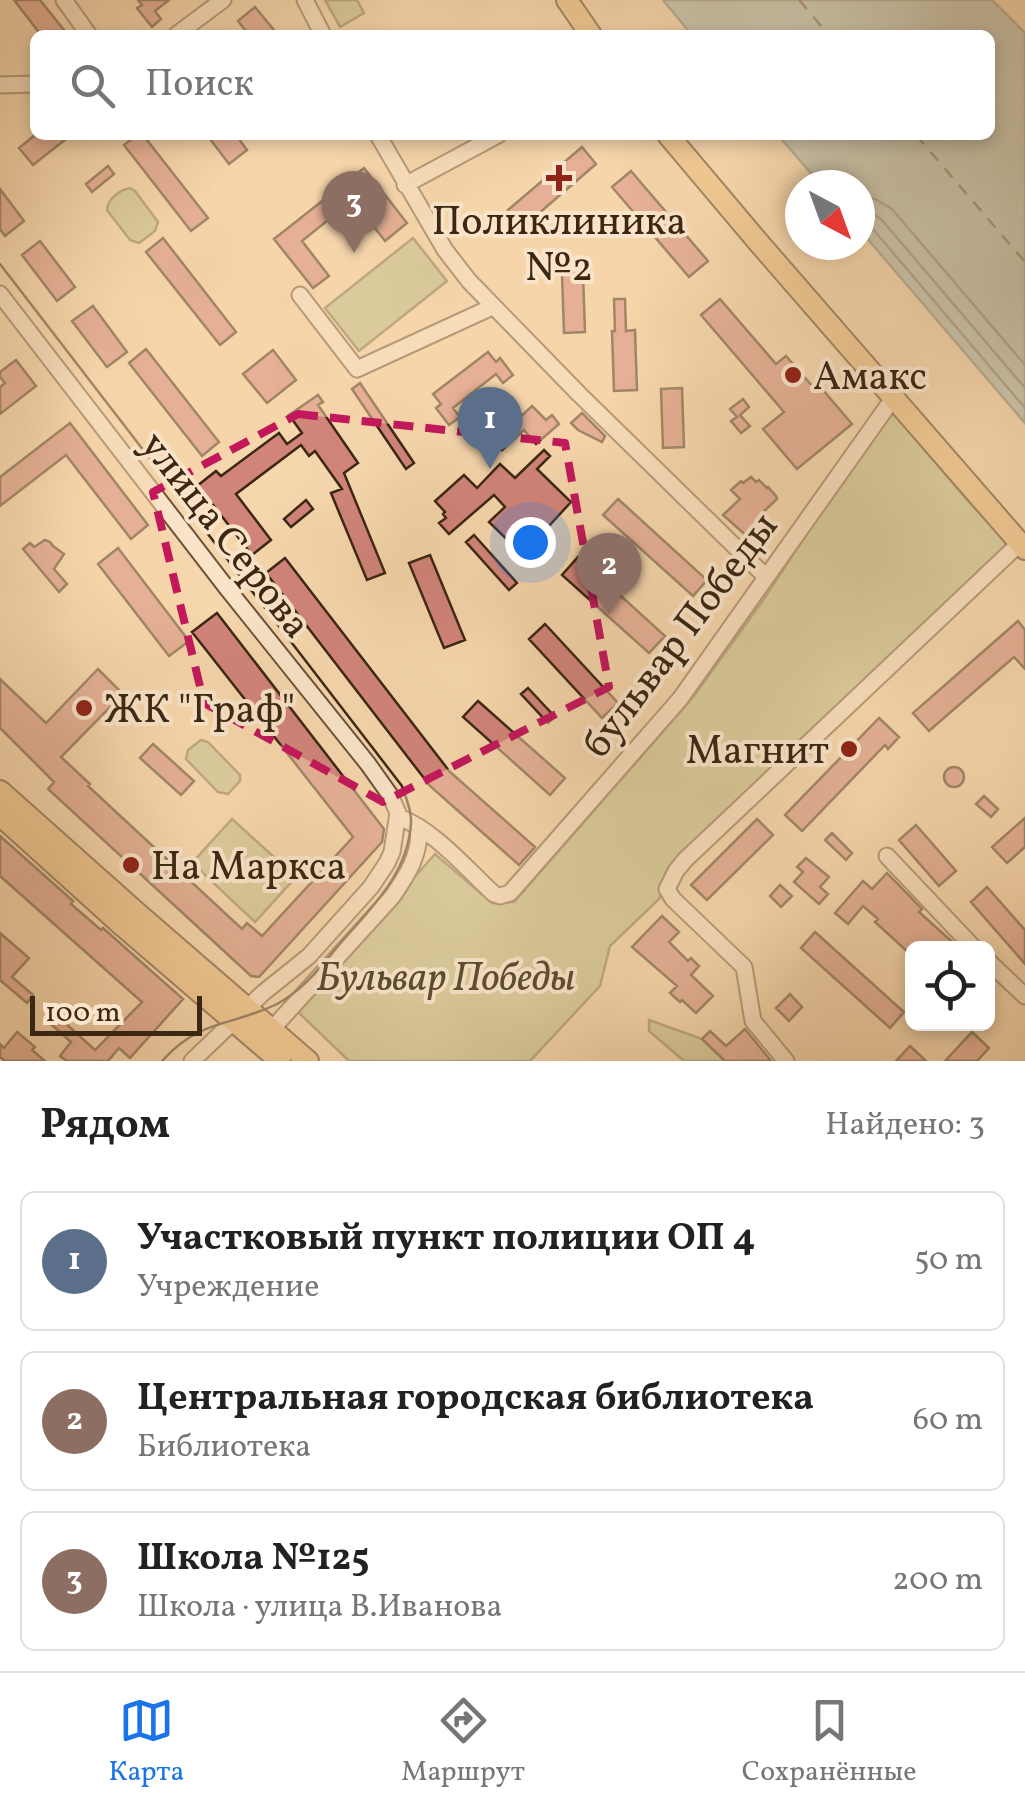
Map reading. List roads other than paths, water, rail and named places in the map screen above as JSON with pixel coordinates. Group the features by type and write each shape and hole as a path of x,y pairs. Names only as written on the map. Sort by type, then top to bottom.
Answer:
{"main road":[{"path":"566,0 587,30"},
{"path":"672,140 1022,546"},
{"path":"0,791 137,913 241,1014 280,1061"},
{"path":"0,815 124,926 241,1014 272,1029 308,1061"}],"street":[{"path":"64,0 85,30"},
{"path":"183,30 223,0"},
{"path":"304,0 321,30"},
{"path":"0,85 30,84"},
{"path":"381,140 445,250 492,306 766,577"},
{"path":"405,185 489,140"},
{"name":"улица Серова","path":"0,294 368,764 390,795 398,817"},
{"path":"300,295 357,368 492,306"},
{"name":"бульвар Победы","path":"418,827 494,894 510,893 653,732 894,397"},
{"path":"786,1061 753,1021 744,967 673,899 668,884 685,860 1022,546"},
{"path":"192,1061 309,956 371,887 392,852 398,817 418,827 419,843 414,858 392,897 272,1029"},
{"path":"887,856 967,941"},
{"path":"995,968 1025,996"}],"water":[{"path":"663,0 992,0 1025,33 1025,423 875,248 875,170 808,170 782,140 995,140 995,30 688,30"}],"tram line":[{"path":"0,264 402,786 410,809 408,842 395,875 310,978 277,1004 190,1037 162,1061"}],"place":[{"name":"Поликлиника №2","path":"559,178"},
{"name":"Школа №125","path":"354,253"},
{"name":"Амакс","path":"793,375"},
{"name":"Участковый пункт полиции ОП 4","path":"490,469"},
{"name":"Центральная городская библиотека","path":"609,615"},
{"name":"ЖК \"Граф\"","path":"84,708"},
{"name":"Магнит","path":"849,749"},
{"name":"На Маркса","path":"131,865"}],"park label":[{"name":"Бульвар Победы","path":"446,976"}]}
